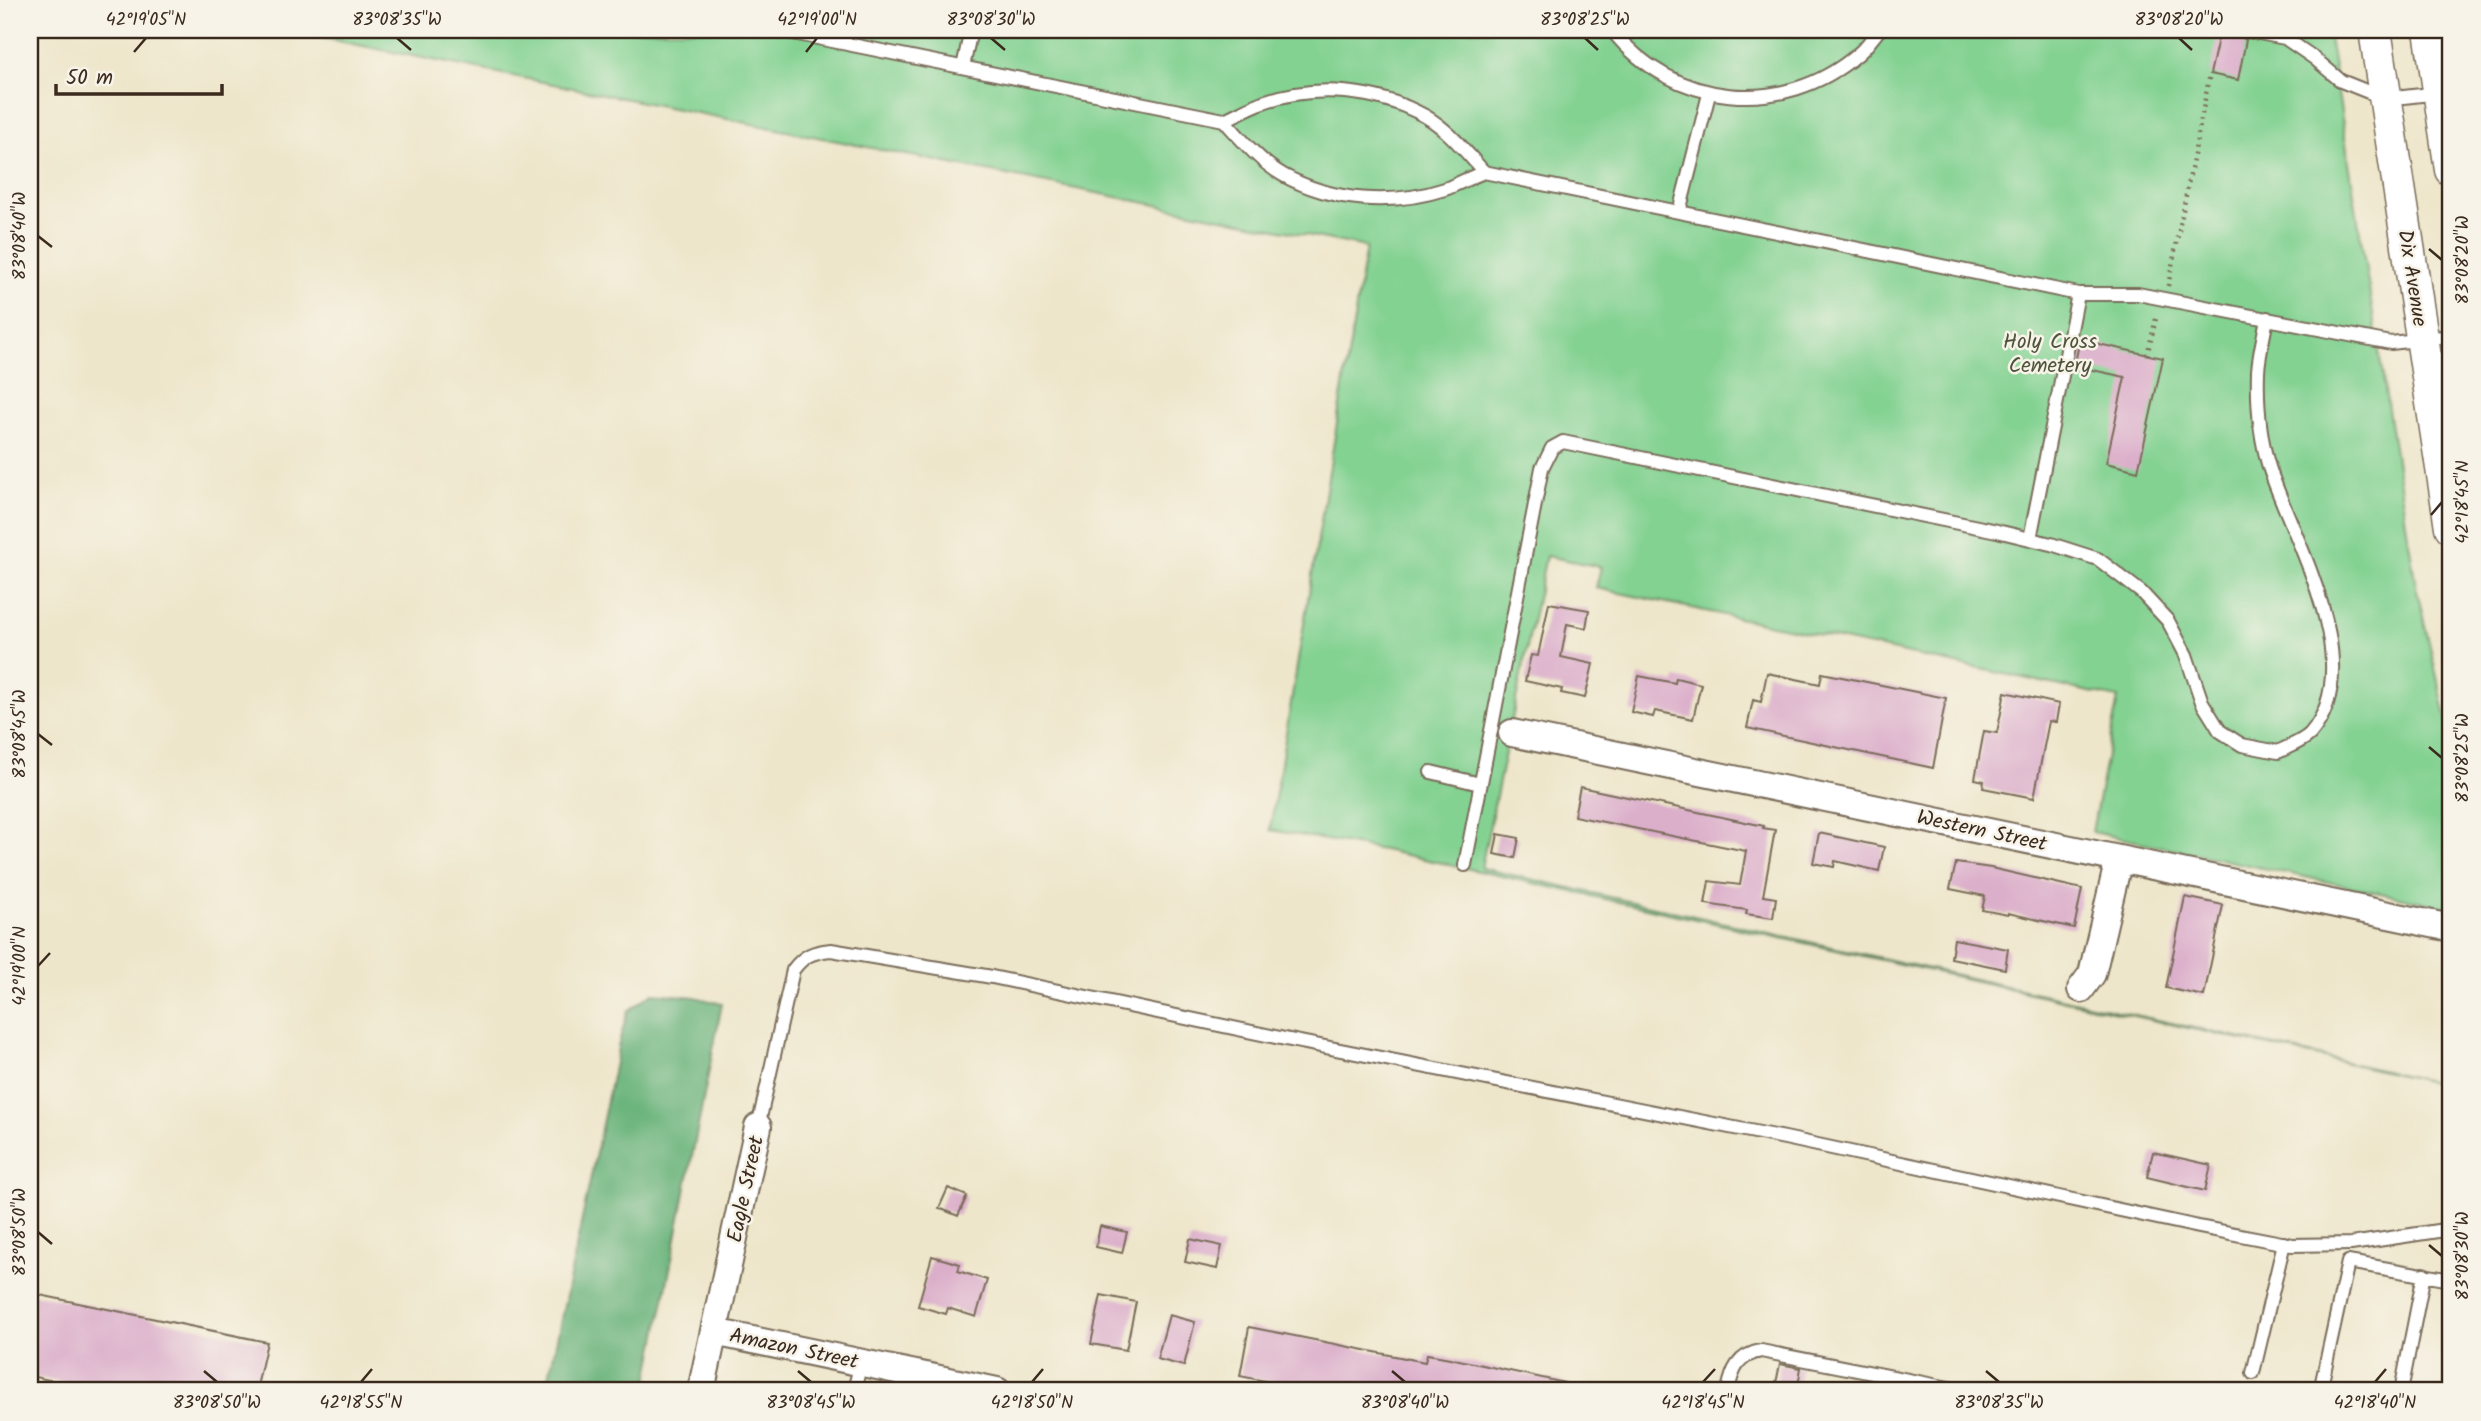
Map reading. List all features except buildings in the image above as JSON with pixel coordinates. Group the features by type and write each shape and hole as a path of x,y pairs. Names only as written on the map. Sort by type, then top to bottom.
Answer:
{"street":[{"name":"Dix Avenue","path":"2375,30 2386,99 2437,338 2451,527"},
{"path":"2430,30 2451,170"},
{"name":"Western Street","path":"1512,733 2451,928"},
{"path":"2081,989 2092,974 2119,859"},
{"name":"Eagle Street","path":"701,1391 758,1127"},
{"name":"Amazon Street","path":"714,1332 997,1391"}],"lane":[{"path":"778,30 1224,120 1251,149 1281,174 1319,190 1363,201 1400,198 1444,189 1484,172 2078,294 2126,293 2163,298 2391,343 2437,338"},
{"path":"962,67 971,30"},
{"path":"1612,30 1627,50 1665,78 1709,94 1762,97 1814,83 1859,54 1879,30"},
{"path":"2285,38 2296,30"},
{"path":"2248,31 2285,38 2341,81 2386,99 2439,93"},
{"path":"1224,120 1264,102 1308,93 1345,90 1388,101 1427,117 1456,142 1484,172"},
{"path":"1679,212 1709,94"},
{"path":"2030,539 2078,294"},
{"path":"1465,865 1542,468 1552,448 1563,442 2030,539 2098,559 2141,592 2168,621 2186,654 2202,702 2220,731 2242,745 2277,752 2308,736 2326,710 2332,676 2326,623 2308,559 2269,466 2261,426 2258,371 2267,318"},
{"path":"1431,772 1480,784"},
{"name":"Eagle Street","path":"758,1127 793,970 802,958 815,952 831,950 992,977 1285,1039 1785,1138 2284,1243"},
{"path":"2253,1373 2284,1243 2350,1244 2451,1229"},
{"path":"2320,1391 2350,1244"},
{"path":"2347,1262 2451,1279"},
{"path":"2401,1391 2424,1274"},
{"path":"1728,1391 1735,1366 1743,1358 1761,1351 1964,1391"},
{"path":"855,1391 861,1363"}],"path":[{"path":"2147,355 2163,298 2210,74"}],"green space":[{"name":"Holy Cross Cemetery","path":"283,30 2328,30 2416,586 2451,738 2451,908 2092,832 2118,698 1596,588 1601,567 1546,556 1481,868 2451,1086 1383,850 1270,830 1366,247"},
{"path":"653,993 695,997 722,1004 646,1391 546,1391 619,1043 628,1011"}]}
